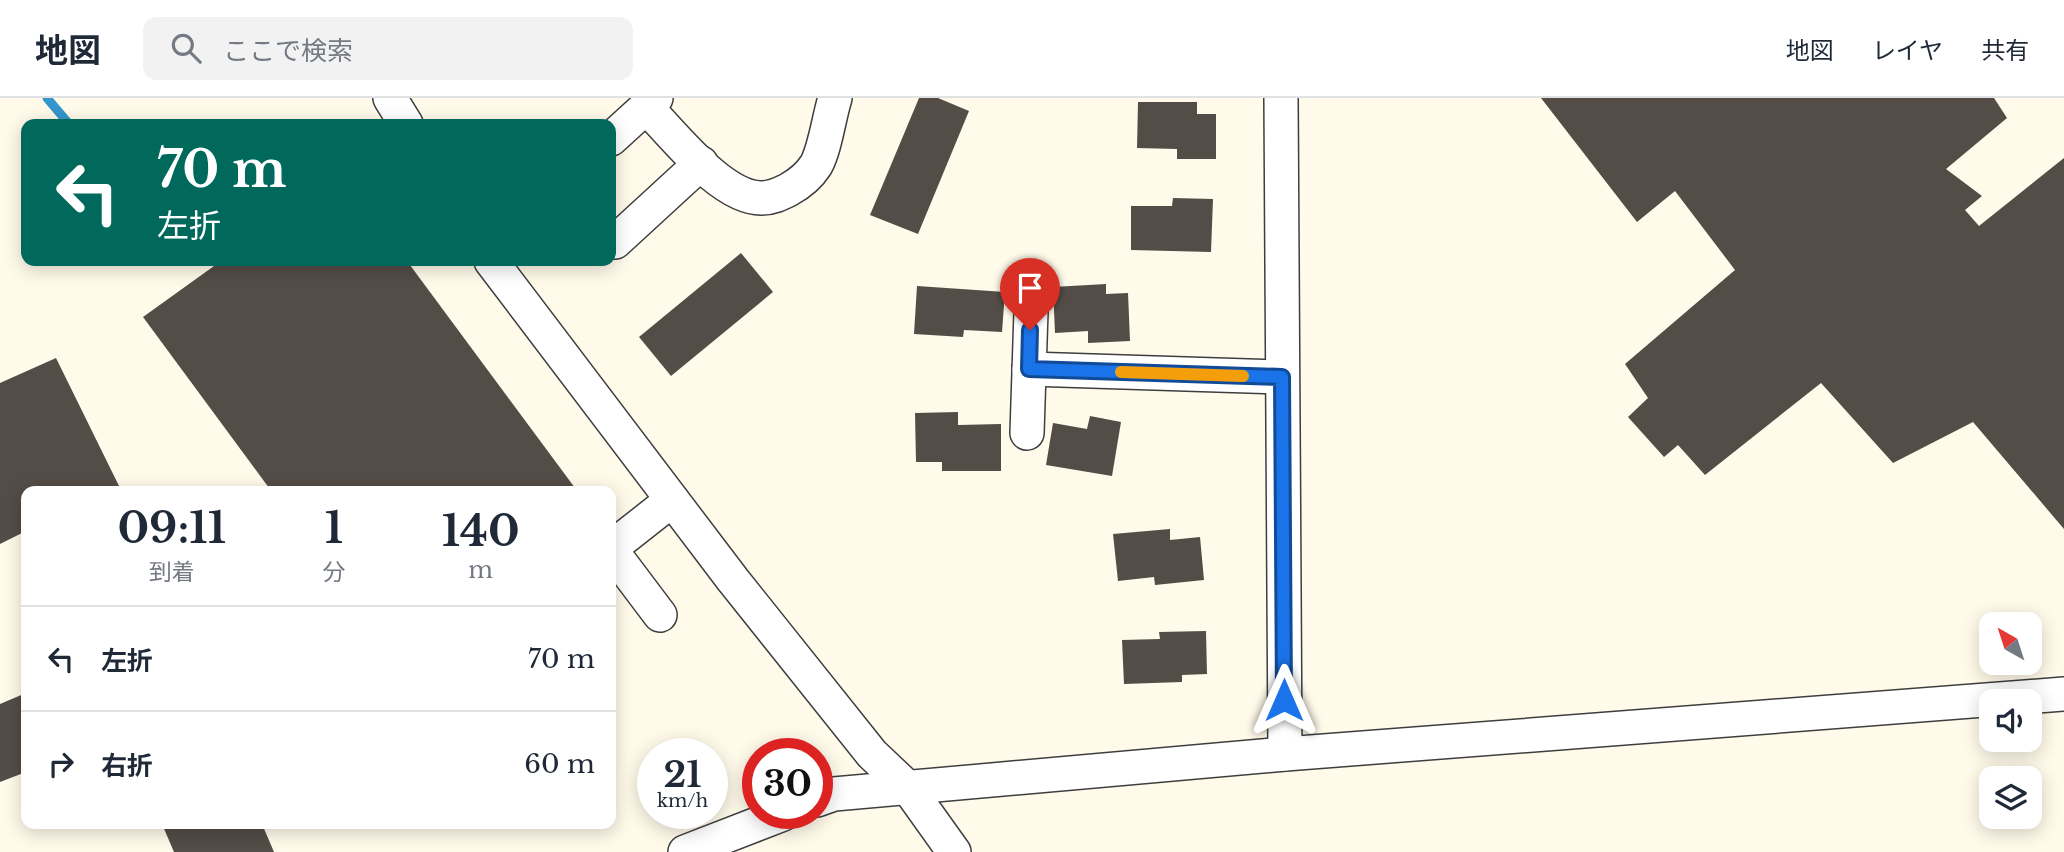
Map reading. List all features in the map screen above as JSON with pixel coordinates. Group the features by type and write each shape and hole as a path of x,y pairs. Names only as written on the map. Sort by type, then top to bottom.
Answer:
{"street":[{"path":"390,98 403,119"},
{"path":"616,134 651,103 716,178 743,194 762,198 778,195 808,176 817,163 835,98"},
{"path":"1280,98 1285,754"},
{"path":"616,241 701,163"},
{"path":"495,266 672,500 872,754 909,789 954,852"},
{"path":"1027,433 1031,311"},
{"path":"1029,369 1282,377"},
{"path":"616,545 672,500"},
{"path":"616,556 660,615"},
{"path":"833,794 1285,754 2064,694"},
{"path":"685,852 744,829"}],"building":[{"path":"919,98 938,98 969,111 918,234 870,215"},
{"path":"1541,98 1994,98 2007,118 1946,169 1982,196 1965,210 1979,226 2064,158 2064,529 1973,422 1893,463 1821,383 1705,475 1678,445 1664,457 1628,417 1648,398 1625,364 1735,270 1675,191 1637,222"},
{"path":"1138,102 1197,102 1197,114 1216,114 1216,159 1177,159 1177,149 1137,148"},
{"path":"1173,198 1213,199 1211,252 1131,250 1131,206 1172,206"},
{"path":"741,253 773,292 671,376 639,337"},
{"path":"214,266 411,266 574,486 268,486 143,317"},
{"path":"1106,284 1106,294 1128,293 1130,341 1088,343 1088,331 1055,333 1053,287"},
{"path":"917,286 1005,292 1002,332 964,330 963,337 914,334"},
{"path":"56,358 119,486 21,486 21,534 0,544 0,383"},
{"path":"958,412 958,425 1001,424 1001,471 942,471 942,462 916,462 915,413"},
{"path":"1090,416 1121,422 1112,476 1046,465 1053,423 1087,429"},
{"path":"1170,529 1170,540 1200,537 1204,580 1155,585 1154,577 1118,581 1113,534"},
{"path":"1206,631 1207,674 1182,675 1182,682 1124,684 1122,640 1160,639 1159,632"},
{"path":"21,695 21,774 0,782 0,704"},
{"path":"164,829 264,829 274,852 174,852"}],"waterway":[{"path":"47,98 65,119"}],"slow traffic":[{"path":"1121,372 1243,376"}],"route":[{"path":"1030,330 1029,369 1282,377 1284,700"}]}
